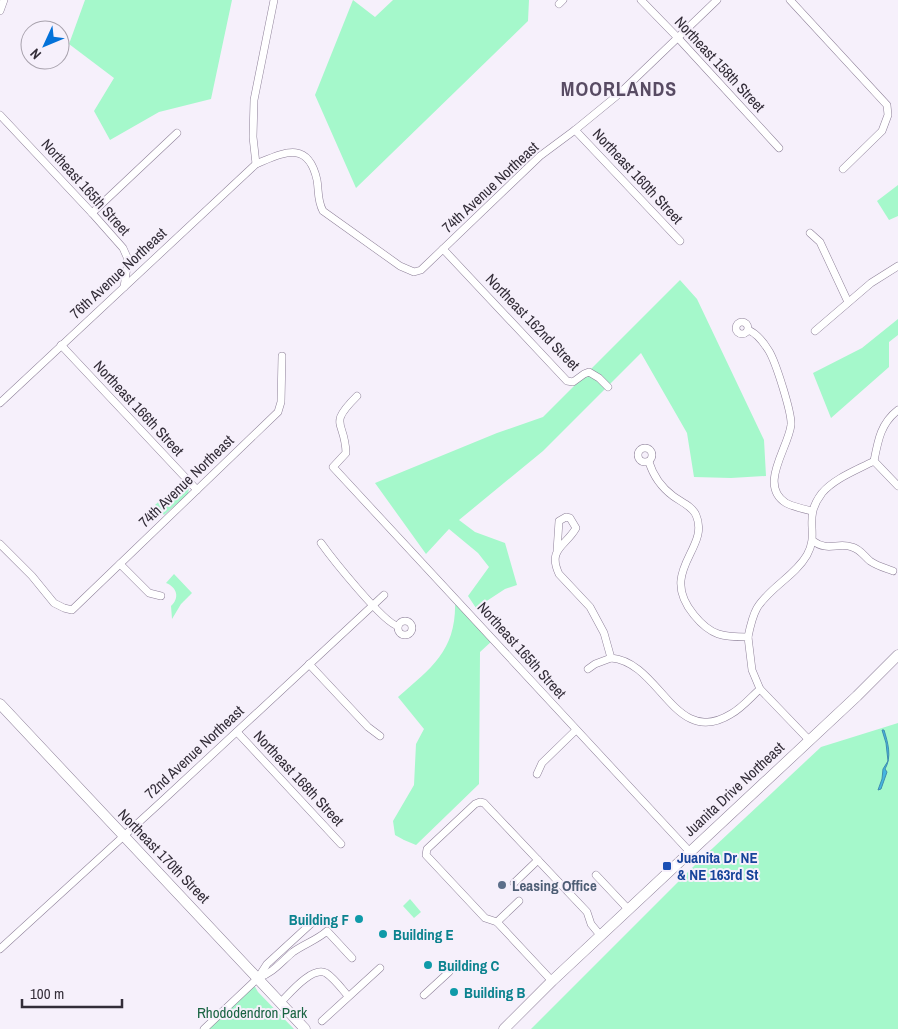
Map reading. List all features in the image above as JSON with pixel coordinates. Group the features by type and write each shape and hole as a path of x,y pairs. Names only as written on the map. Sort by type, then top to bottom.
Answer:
{"main road":[{"name":"Juanita Drive Northeast","path":"504,1029 600,935 898,655"},
{"name":"Northeast 170th Street","path":"0,704 306,1029"}],"street":[{"path":"0,11 4,0"},
{"path":"256,164 253,137 254,100 274,0"},
{"name":"Northeast 158th Street","path":"641,0 779,148"},
{"name":"74th Avenue Northeast","path":"256,164 287,152 296,152 305,156 313,166 317,182 318,202 323,211 408,271 421,270 540,156 619,94 717,0"},
{"path":"790,0 886,105 888,116 882,131 843,169"},
{"name":"Northeast 165th Street","path":"0,114 119,243 127,257 124,288"},
{"name":"Northeast 160th Street","path":"575,130 680,241"},
{"path":"92,213 176,133"},
{"name":"76th Avenue Northeast","path":"0,403 256,164"},
{"path":"810,233 820,242 848,302"},
{"name":"Northeast 162nd Street","path":"443,249 567,381 573,382 589,372 608,387"},
{"path":"815,331 871,283 898,266"},
{"path":"748,330 759,337 770,353 784,392 791,422 789,438 775,470 774,484 778,494 785,502 812,511"},
{"name":"Northeast 166th Street","path":"61,345 197,490"},
{"name":"74th Avenue Northeast","path":"1,546 54,603 72,610 278,412 281,402 282,356"},
{"name":"Northeast 165th Street","path":"357,396 340,416 339,424 346,452 333,467 689,851"},
{"path":"874,461 879,434 886,422 898,410"},
{"path":"809,740 760,689 752,670 748,637 752,618 762,601 800,564 807,554 813,541 812,511 824,492 835,482 874,461"},
{"path":"874,461 898,486"},
{"path":"649,462 657,479 665,489 693,509 698,520 697,536 683,568 680,581 685,602 700,623 709,631 729,637 748,637"},
{"path":"813,541 819,545 829,547 847,545 854,547 873,563 893,571"},
{"path":"321,543 391,624 398,626"},
{"path":"557,550 554,558 559,574 590,607 604,633 611,658"},
{"path":"120,564 149,593 161,596"},
{"name":"72nd Avenue Northeast","path":"0,949 384,594"},
{"path":"588,669 611,658 631,663 639,669 675,708 697,722 709,722 731,714 760,689"},
{"path":"309,664 368,727 380,736"},
{"path":"537,774 542,763 576,730"},
{"name":"Northeast 168th Street","path":"236,732 341,844"},
{"path":"552,981 497,922 485,918 426,856 427,849 475,804 480,802 588,912 591,924 600,935"},
{"path":"514,882 538,860"},
{"path":"596,875 628,909"},
{"path":"497,922 519,901"},
{"path":"204,1029 258,978 266,964 315,920"},
{"path":"258,978 271,973 294,951 320,938 327,931 352,958"},
{"path":"322,1021 380,968"},
{"path":"281,1002 310,975 318,972 329,976 348,996"},
{"path":"424,995 449,972"}],"green space":[{"path":"85,0 232,0 211,99 159,112 110,140 94,111 114,78 70,45"},
{"path":"353,0 375,17 393,0 529,0 528,21 356,188 315,95"},
{"path":"898,185 898,216 889,220 877,201"},
{"path":"680,280 697,299 764,440 766,476 731,478 694,477 687,433 641,353 543,451 459,520 475,532 505,543 517,585 505,589 476,608 468,596 489,567 478,553 449,529 426,554 375,483 497,433 543,417"},
{"path":"898,319 898,335 889,342 889,367 831,418 813,373 862,348"},
{"path":"182,481 189,488 188,494 164,515 155,505"},
{"path":"174,574 192,593 181,604 172,619 171,606 176,600 176,593 173,587 166,583"},
{"path":"455,600 493,640 480,652 479,784 416,845 395,835 393,821 414,785 416,744 424,729 398,697 422,676 440,656 452,632 455,617"},
{"path":"898,723 898,1029 531,1029 699,861 821,747"},
{"path":"410,899 421,912 414,918 403,906"},
{"name":"Rhododendron Park","path":"254,985 258,992 294,1029 208,1029"}],"water":[{"path":"882,730 884,730 888,745 888,760"},
{"path":"888,762 885,769 887,772 881,789 878,790 883,769"}],"place":[{"name":"Juanita Dr NE & NE 163rd St","path":"667,866"},
{"name":"Leasing Office","path":"502,885"},
{"name":"Building F","path":"359,919"},
{"name":"Building E","path":"383,934"},
{"name":"Building C","path":"428,965"},
{"name":"Building B","path":"454,992"}],"district":[{"name":"MOORLANDS","path":"619,88"}]}
